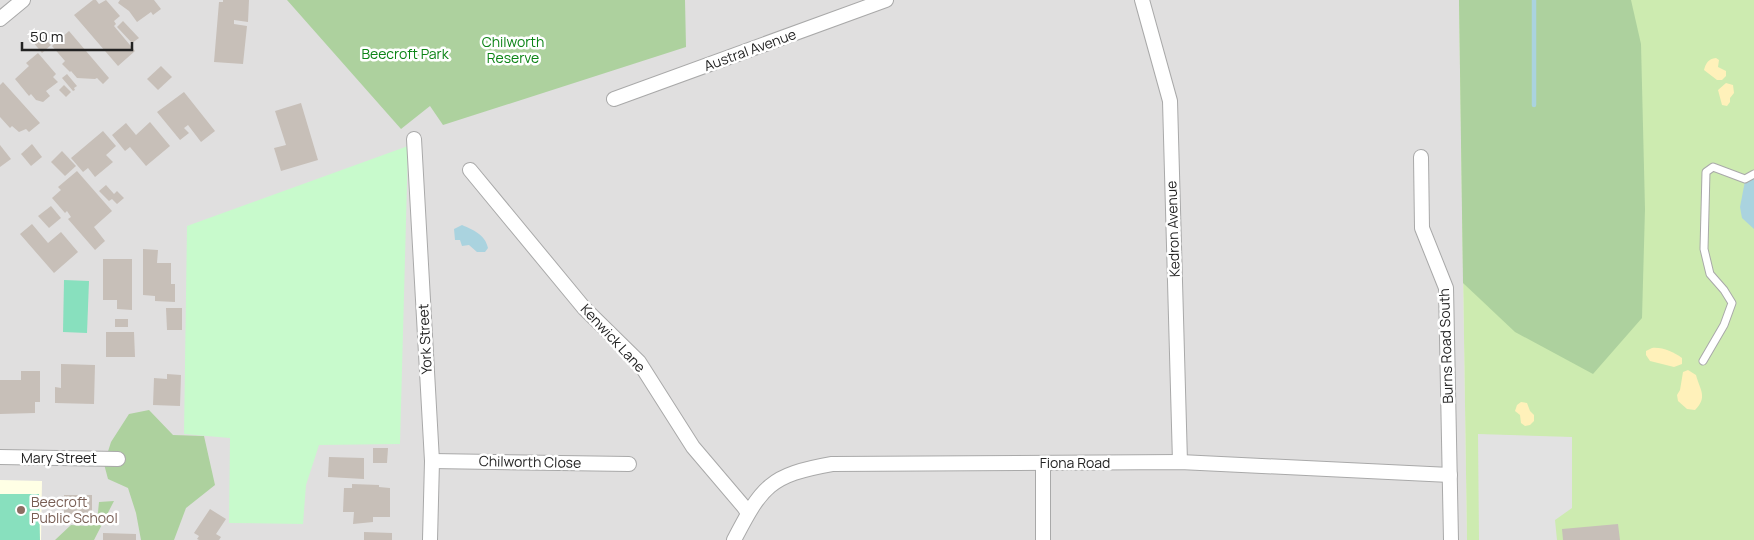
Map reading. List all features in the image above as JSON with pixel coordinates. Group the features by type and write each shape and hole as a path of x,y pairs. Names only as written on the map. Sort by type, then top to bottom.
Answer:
{"street":[{"path":"0,19 23,0"},
{"name":"Austral Avenue","path":"614,99 886,0"},
{"name":"Kedron Avenue","path":"1142,0 1170,101 1180,462"},
{"name":"York Street","path":"414,139 432,461 430,540"},
{"name":"Burns Road South","path":"1421,156 1422,228 1446,288 1451,540"},
{"name":"Kenwick Lane","path":"470,170 584,308 639,362 693,447 748,513"},
{"name":"Mary Street","path":"0,457 118,458"},
{"name":"Chilworth Close","path":"432,461 630,464"},
{"name":"Fiona Road","path":"734,540 762,491 783,476 832,464 1180,462 1450,475"},
{"path":"1043,463 1043,540"}],"lane":[{"path":"1703,361 1724,325 1732,303 1710,274 1704,249 1706,172 1713,167 1745,179 1754,174"}],"shaded area":[{"path":"0,0 1459,0 1467,540 0,540"},
{"path":"1478,434 1572,437 1572,508 1555,520 1557,540 1479,540"},
{"name":"Beecroft Public School","path":"0,480 42,481 41,540 0,540"}],"green space":[{"path":"287,0 685,0 686,47 443,125 430,106 401,129"},
{"path":"1459,0 1754,0 1754,540 1467,540"},
{"path":"1459,0 1631,0 1641,44 1645,209 1642,318 1593,374 1515,332 1463,283"},
{"path":"408,146 400,444 319,445 306,485 303,524 229,523 230,438 184,434 187,226"},
{"path":"64,280 89,281 87,333 63,332"},
{"path":"149,410 173,435 204,436 215,485 186,508 174,540 141,540 136,513 128,488 108,479 104,464 111,442 129,414"},
{"name":"Beecroft Public School","path":"0,494 39,494 40,540 0,540"},
{"path":"114,501 94,540 55,540 71,525 87,526 97,522 99,502"}],"sand":[{"path":"1716,58 1719,60 1718,67 1726,71 1726,76 1722,80 1717,80 1704,70 1711,59"},
{"path":"1726,83 1733,85 1734,93 1727,106 1722,105 1718,90"},
{"path":"1652,348 1664,349 1675,354 1682,358 1682,364 1674,367 1650,361 1646,351"},
{"path":"1688,370 1696,375 1702,393 1701,401 1695,410 1687,409 1678,401 1677,395 1680,390 1683,372"},
{"path":"1521,402 1527,403 1534,415 1534,421 1530,425 1525,426 1521,423 1520,415 1515,411 1517,405"}],"water":[{"path":"1754,177 1754,229 1742,218 1740,207 1745,181"},
{"path":"462,225 478,233 484,239 488,248 485,252 477,252 469,245 462,246 460,240 455,240 454,229"}],"building":[{"path":"93,0 96,0 99,4 106,0 120,16 114,21 116,24 114,26 135,51 118,66 74,15"},
{"path":"120,0 154,0 161,9 153,15 151,12 137,22 129,11 118,3"},
{"path":"223,0 249,0 248,22 234,20 234,24 247,26 243,64 214,62 219,2 223,2"},
{"path":"123,21 139,38 132,43 117,27"},
{"path":"69,31 109,78 103,84 97,78 77,78 62,64 65,61 52,46"},
{"path":"41,35 51,45 42,53 33,42"},
{"path":"38,53 56,74 53,77 58,82 46,91 50,96 43,102 36,100 31,94 29,96 15,79 29,66 26,63"},
{"path":"161,66 172,77 158,90 147,79"},
{"path":"67,74 77,86 73,91 62,78"},
{"path":"3,82 40,123 29,132 26,129 19,132 12,126 10,128 0,117 0,85"},
{"path":"64,85 71,92 66,97 59,90"},
{"path":"184,92 215,131 201,142 188,125 184,128 189,133 180,140 157,112"},
{"path":"301,103 318,160 281,171 274,148 286,145 275,111"},
{"path":"150,122 170,146 146,166 130,147 125,151 112,135 126,123 136,135"},
{"path":"103,131 116,146 106,155 113,162 95,177 88,168 83,172 71,158"},
{"path":"32,144 42,157 31,166 21,154"},
{"path":"0,145 11,159 0,167"},
{"path":"62,151 76,166 65,176 51,162"},
{"path":"77,171 112,211 94,227 105,241 95,250 68,219 71,217 67,211 65,213 52,198 61,190 58,187"},
{"path":"106,185 114,194 117,191 124,198 117,204 112,199 109,201 99,191"},
{"path":"51,206 61,218 49,228 38,216"},
{"path":"32,224 48,243 61,232 78,252 54,273 20,234"},
{"path":"143,249 158,250 157,263 171,263 171,284 175,284 175,302 155,301 155,296 143,295"},
{"path":"103,259 132,259 132,310 117,309 117,300 103,300"},
{"path":"166,308 182,308 182,330 167,330"},
{"path":"115,319 128,319 128,327 115,327"},
{"path":"106,332 134,332 135,357 106,357"},
{"path":"61,364 95,365 94,404 55,403 55,387 61,388"},
{"path":"21,371 40,371 40,402 35,402 35,413 0,414 0,380 21,380"},
{"path":"167,374 181,375 180,406 153,405 154,378 167,379"},
{"path":"373,448 388,448 387,463 373,463"},
{"path":"329,457 364,458 364,479 328,477"},
{"path":"352,484 379,485 379,487 390,488 390,517 373,517 373,522 353,524 354,512 343,512 344,488 352,488"},
{"path":"64,495 92,495 92,521 79,521 78,514 64,514"},
{"path":"210,509 226,519 216,534 221,537 219,540 199,540 197,539 199,536 194,533"},
{"path":"1618,524 1620,540 1563,540 1562,529"},
{"path":"364,532 392,533 392,540 364,540"},
{"path":"103,533 136,534 136,540 103,540"}],"waterway":[{"path":"1534,0 1534,105"}],"place":[{"name":"Beecroft Public School","path":"21,510"}],"park label":[{"name":"Chilworth Reserve","path":"513,50"},
{"name":"Beecroft Park","path":"405,54"}]}
